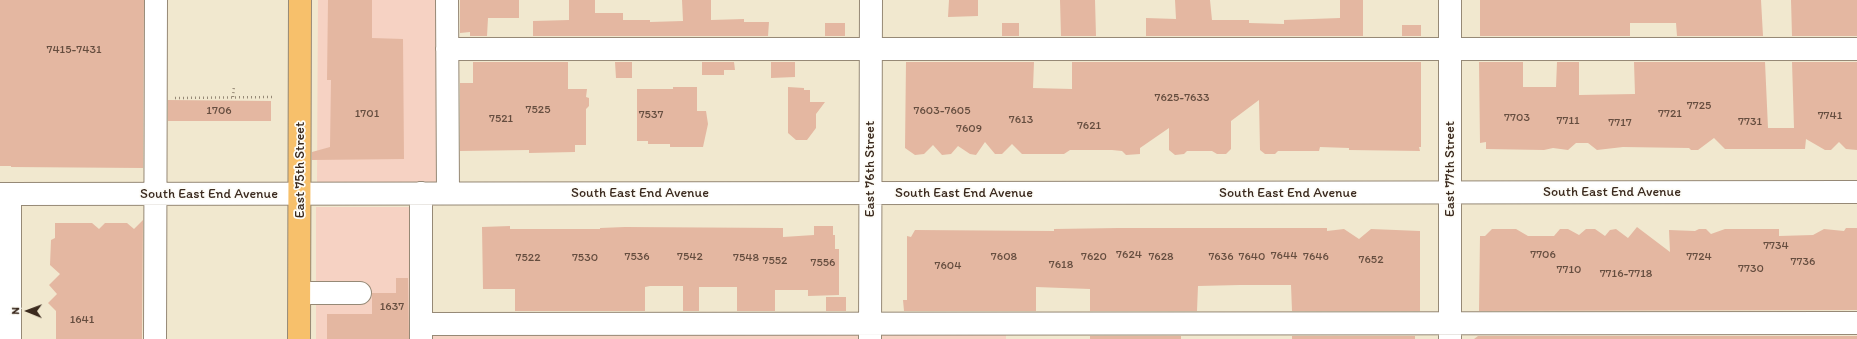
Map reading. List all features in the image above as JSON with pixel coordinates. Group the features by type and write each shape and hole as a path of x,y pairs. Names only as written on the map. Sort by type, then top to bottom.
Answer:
{"main road":[{"name":"East 75th Street","path":"300,0 300,339"}],"street":[{"path":"155,339 156,0"},
{"path":"447,0 448,193"},
{"name":"East 76th Street","path":"870,331 871,0"},
{"name":"East 77th Street","path":"1450,0 1450,331"},
{"path":"447,49 1857,49"},
{"name":"South East End Avenue","path":"5,194 1857,192"},
{"path":"421,193 421,332 1450,331 1857,324"},
{"path":"5,194 10,339"},
{"path":"300,293 360,293"}],"path":[{"path":"234,86 234,97"},
{"path":"155,98 273,97"}],"shaded area":[{"path":"318,0 447,0 448,184 317,185"},
{"path":"316,207 421,207 421,324 1006,324 1006,339 316,339"}],"building":[{"path":"0,0 144,0 143,168 0,166"},
{"path":"328,0 372,0 372,38 403,39 404,159 312,160 312,152 330,147 331,80 327,80"},
{"path":"460,0 519,0 519,18 488,18 487,36 470,36 470,32 460,33"},
{"path":"569,0 595,0 595,13 623,13 623,20 650,20 650,22 683,21 682,0 711,0 711,20 744,19 744,22 769,22 768,36 533,36 533,21 569,20"},
{"path":"949,0 978,0 978,16 948,17"},
{"path":"1060,0 1095,0 1096,36 1061,36"},
{"path":"1175,0 1210,0 1212,20 1249,20 1249,23 1284,24 1284,20 1340,18 1340,0 1363,0 1363,36 1146,36 1146,18 1176,19"},
{"path":"1480,0 1761,0 1763,36 1677,36 1676,23 1630,23 1630,36 1480,36"},
{"path":"1791,0 1857,0 1857,36 1792,36"},
{"path":"825,23 845,23 845,36 825,36"},
{"path":"1002,23 1019,23 1019,36 1002,36"},
{"path":"1402,25 1421,25 1421,36 1402,36"},
{"path":"473,62 568,62 568,89 587,89 586,97 589,98 589,106 586,109 586,145 575,145 575,152 529,153 529,150 460,151 460,83 473,83"},
{"path":"615,62 632,62 632,78 616,78"},
{"path":"702,62 734,62 735,70 724,70 724,75 702,75"},
{"path":"771,62 795,62 795,77 771,78"},
{"path":"906,62 1034,62 1033,88 1072,89 1072,62 1421,62 1421,147 1419,147 1420,151 1349,150 1349,148 1320,147 1319,151 1278,151 1275,154 1265,154 1260,150 1259,100 1231,121 1231,149 1226,154 1217,154 1212,151 1187,151 1184,154 1175,155 1169,150 1169,128 1140,148 1140,154 1126,155 1122,151 1112,150 1070,150 1064,154 1022,154 1012,144 1002,154 995,154 985,142 976,155 970,154 958,146 951,154 942,155 933,145 924,154 915,155 905,148"},
{"path":"1479,62 1523,62 1523,87 1556,87 1557,62 1579,62 1579,95 1635,94 1634,62 1765,62 1768,128 1794,128 1792,62 1857,62 1857,150 1846,149 1839,142 1831,150 1825,150 1806,139 1805,149 1725,149 1714,138 1698,150 1691,150 1689,148 1623,147 1597,150 1588,143 1576,143 1568,150 1553,148 1544,150 1486,149 1486,142 1480,143"},
{"path":"673,87 697,87 697,111 706,111 708,124 703,147 670,147 670,144 648,144 648,141 637,141 637,89 673,89"},
{"path":"788,87 810,90 810,102 825,102 816,114 816,128 807,140 796,140 788,133"},
{"path":"168,100 271,101 271,121 168,121"},
{"path":"143,220 142,339 56,339 56,311 48,303 57,294 49,285 60,274 50,265 51,240 55,238 55,223 92,223 99,229 105,223 127,223 134,229"},
{"path":"510,226 510,229 600,229 625,227 783,228 783,237 814,235 814,226 833,226 833,235 835,235 835,249 839,249 839,295 808,296 808,290 775,290 775,311 737,311 737,287 699,287 699,311 683,311 683,286 650,286 645,287 645,311 515,311 515,289 483,289 482,227"},
{"path":"1637,227 1670,252 1669,230 1695,231 1699,229 1706,229 1711,234 1725,229 1779,229 1779,236 1813,235 1824,229 1844,231 1846,228 1857,228 1857,310 1479,311 1480,236 1485,236 1492,229 1516,229 1528,236 1554,236 1560,229 1568,229 1579,235 1586,229 1595,229 1605,236 1610,230 1616,229 1628,238"},
{"path":"1327,228 1327,231 1344,229 1359,239 1371,229 1420,231 1420,311 1292,311 1291,285 1240,285 1198,286 1197,311 1090,311 1090,289 1036,287 1036,311 904,311 903,300 907,300 907,236 911,237 915,230 1054,231 1054,229"},
{"path":"396,278 408,278 409,339 327,339 327,314 372,314 372,293 396,293"},
{"path":"826,297 846,297 846,311 826,311"},
{"path":"1090,336 1181,336 1181,339 1090,339"},
{"path":"1292,336 1415,336 1415,339 1292,339"},
{"path":"1478,336 1857,336 1857,339 1474,339"}]}
